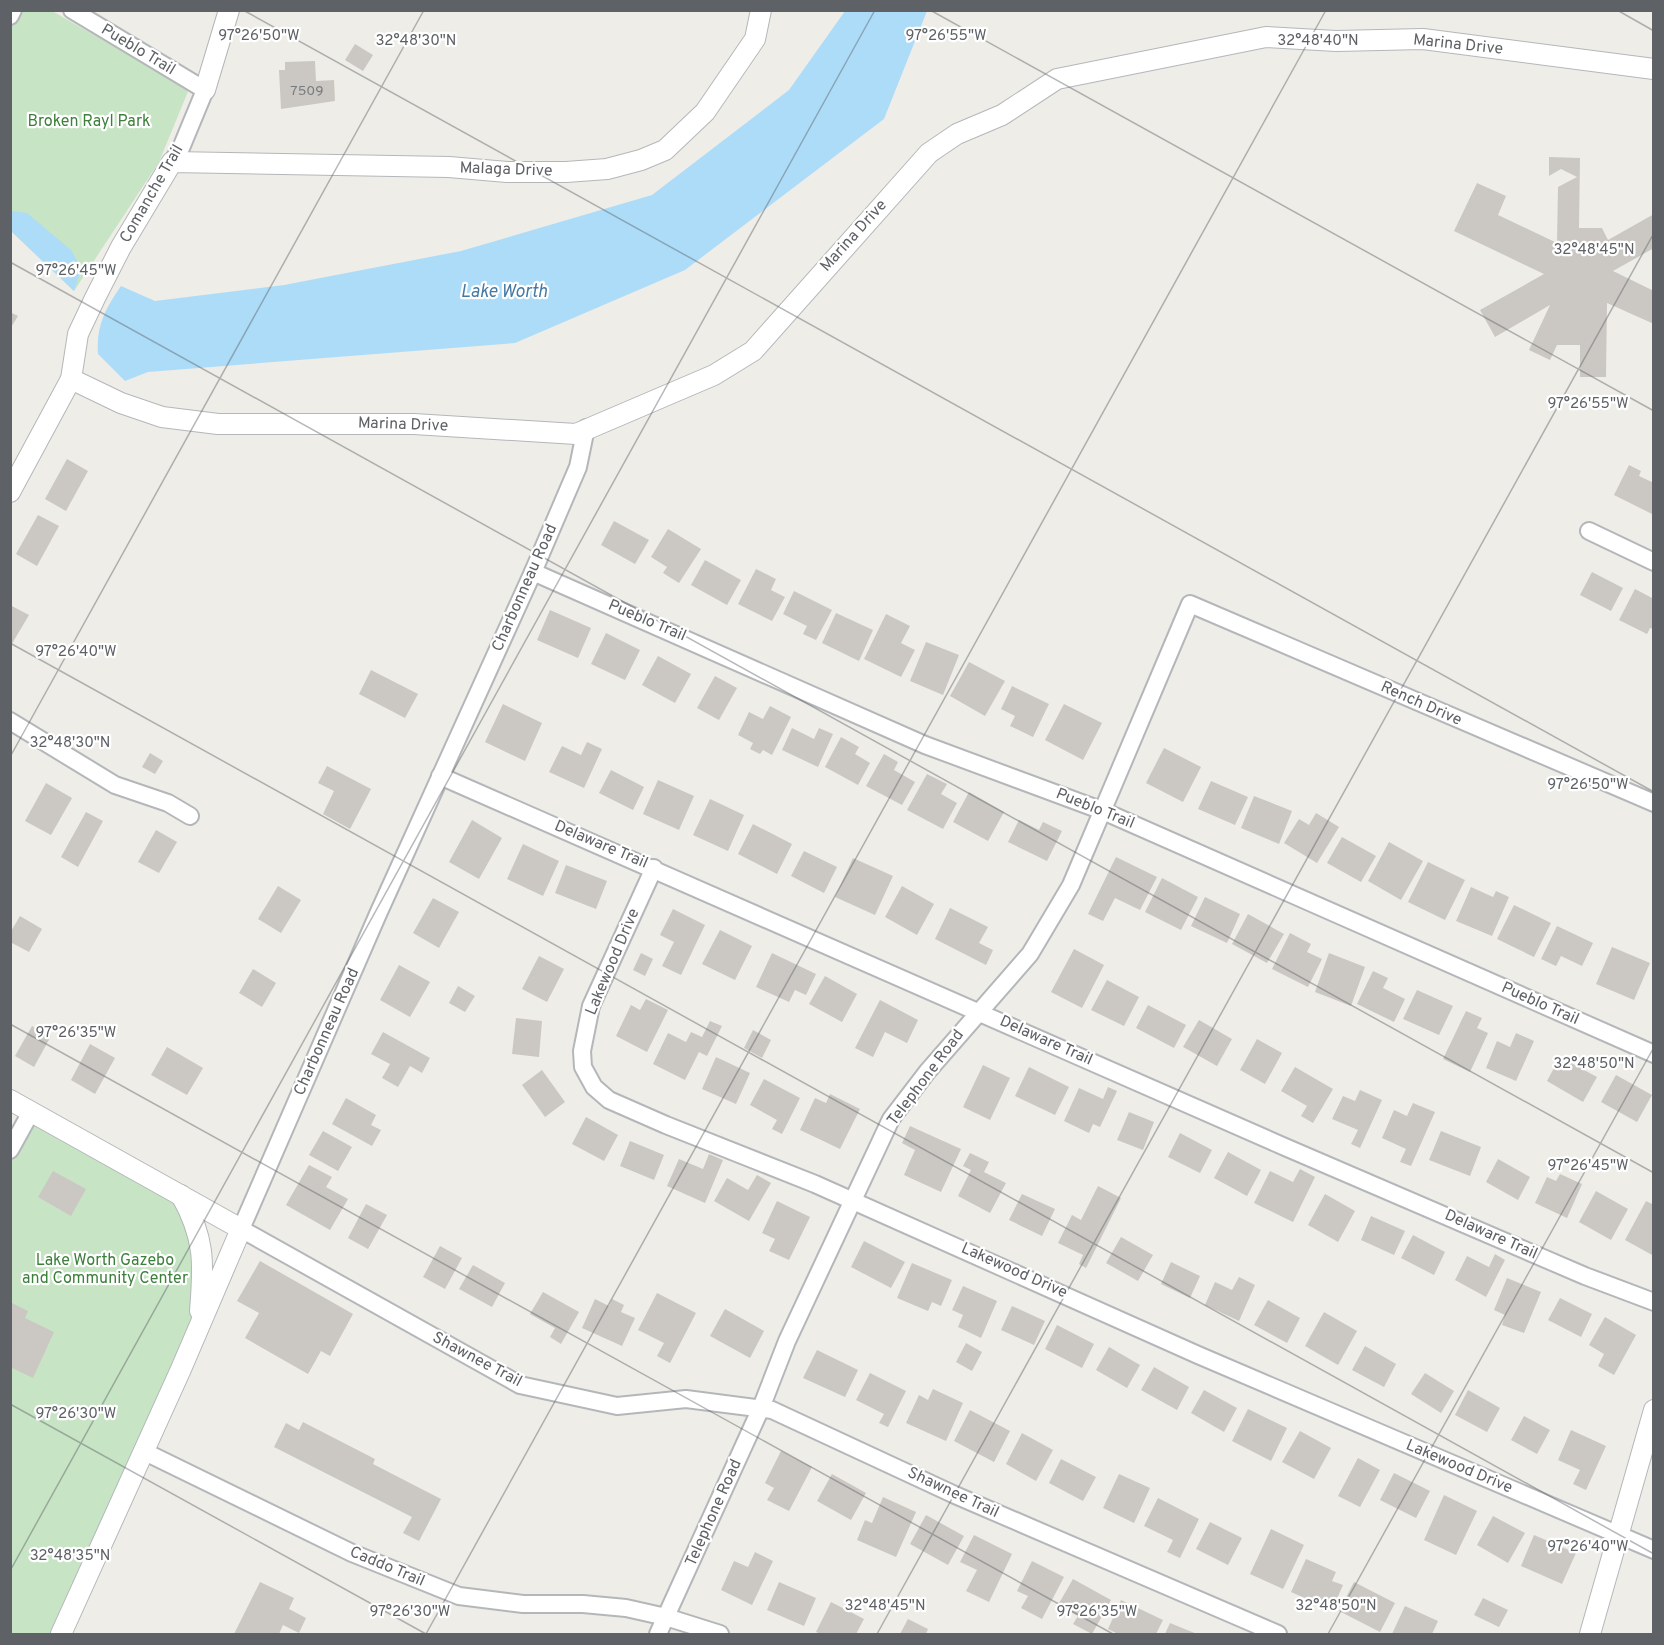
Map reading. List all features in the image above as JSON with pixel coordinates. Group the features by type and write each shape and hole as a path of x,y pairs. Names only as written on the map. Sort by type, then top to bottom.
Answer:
{"street":[{"path":"10,16 13,10"},
{"name":"Pueblo Trail","path":"72,10 205,90"},
{"path":"205,90 229,10"},
{"name":"Malaga Drive","path":"172,162 566,172 607,169 641,160 665,150 705,112 755,39 761,10"},
{"name":"Marina Drive","path":"71,379 121,404 162,417 218,424 414,424 576,434 714,375 753,351 929,153 957,134 1002,115 1057,79 1266,37 1336,41 1423,39 1653,69"},
{"name":"Comanche Trail","path":"10,492 71,379 78,334 95,298 121,247 181,148 205,90"},
{"name":"Charbonneau Road","path":"61,1635 198,1329 440,776 533,572 578,467 586,428"},
{"path":"1589,531 1653,562"},
{"name":"Pueblo Trail","path":"533,572 925,745 1103,811 1653,1054"},
{"name":"Telephone Road","path":"658,1635 761,1408 788,1341 855,1201 891,1119 927,1071 1030,954 1050,925 1071,885 1190,604"},
{"name":"Rench Drive","path":"1190,604 1653,803"},
{"path":"10,721 115,785 168,803 190,816"},
{"name":"Delaware Trail","path":"440,776 1285,1147 1585,1276 1653,1302"},
{"name":"Lakewood Drive","path":"654,868 591,1006 582,1051 583,1067 594,1087 609,1100 855,1201 1198,1355 1653,1550"},
{"name":"Shawnee Trail","path":"10,1100 520,1385 617,1406 686,1399 772,1410 955,1495 1278,1635"},
{"path":"10,1150 31,1112"},
{"path":"181,1195 196,1222 204,1266 198,1329"},
{"path":"1590,1635 1653,1410"},
{"name":"Caddo Trail","path":"143,1451 363,1558 459,1596 523,1604 583,1604 626,1608 666,1617 720,1635"}],"green space":[{"name":"Broken Rayl Park","path":"10,11 52,11 189,89 159,162 74,291 11,231"},
{"name":"Lake Worth Gazebo and Community Center","path":"31,1112 181,1195 200,1244 198,1329 60,1634 11,1634 10,1150"}],"water":[{"name":"Lake Worth","path":"845,11 927,11 884,119 685,270 515,343 148,372 125,381 98,354 100,326 110,302 121,286 155,301 284,285 461,251 652,195 789,90"},
{"path":"11,211 27,213 72,251 81,269 74,291 11,231"}],"building":[{"path":"355,44 373,55 363,71 345,60"},
{"path":"315,61 316,81 334,80 335,101 281,109 279,70 285,70 285,62"},
{"path":"1549,157 1580,158 1579,228 1602,228 1608,240 1654,214 1654,248 1613,271 1654,291 1654,324 1607,303 1606,377 1580,377 1580,345 1557,345 1550,360 1529,350 1550,305 1495,337 1480,310 1544,274 1454,231 1477,183 1506,196 1498,215 1557,243 1558,187 1577,177 1561,169 1549,176"},
{"path":"10,312 18,316 10,329"},
{"path":"67,459 88,471 66,511 45,499"},
{"path":"1629,465 1641,471 1639,476 1654,483 1654,515 1614,495"},
{"path":"38,515 59,526 37,566 16,554"},
{"path":"614,521 649,540 635,564 601,545"},
{"path":"668,529 701,549 679,583 663,573 667,567 651,557"},
{"path":"705,560 741,580 727,605 691,585"},
{"path":"756,569 776,579 771,590 785,597 772,621 738,604"},
{"path":"1592,572 1623,588 1611,611 1580,595"},
{"path":"1635,589 1654,599 1654,629 1650,628 1647,634 1619,620"},
{"path":"794,591 832,610 816,640 803,634 807,626 783,614"},
{"path":"10,605 29,615 10,647"},
{"path":"550,610 591,628 578,658 537,640"},
{"path":"836,613 873,630 859,661 822,643"},
{"path":"886,614 910,626 901,643 915,650 901,677 864,659"},
{"path":"606,633 640,650 625,680 591,664"},
{"path":"926,642 959,655 943,695 910,681"},
{"path":"658,656 691,674 675,703 642,685"},
{"path":"969,662 1005,681 985,716 950,696"},
{"path":"371,670 418,694 405,718 359,694"},
{"path":"715,676 737,688 719,720 697,708"},
{"path":"1012,686 1049,704 1033,737 1010,726 1015,716 1001,709"},
{"path":"503,704 542,723 525,761 485,742"},
{"path":"1064,704 1102,723 1083,760 1045,740"},
{"path":"770,706 791,717 772,755 763,750 760,754 750,749 753,743 738,735 749,712 763,719"},
{"path":"792,728 814,739 819,728 833,734 818,767 782,750"},
{"path":"841,737 859,747 855,754 870,763 858,785 825,767"},
{"path":"587,742 602,749 584,788 549,772 562,746 581,755"},
{"path":"1164,748 1201,767 1183,802 1146,783"},
{"path":"150,753 163,761 155,774 142,767"},
{"path":"884,754 898,762 894,770 915,782 902,805 866,786"},
{"path":"327,766 371,789 350,829 323,814 334,791 318,783"},
{"path":"611,770 644,787 633,810 599,793"},
{"path":"927,774 947,784 941,794 957,803 943,829 907,810"},
{"path":"658,780 694,796 679,830 643,814"},
{"path":"1211,781 1248,797 1235,825 1198,809"},
{"path":"46,783 72,798 51,835 25,821"},
{"path":"969,792 1004,812 988,841 953,822"},
{"path":"1254,796 1292,811 1279,844 1241,828"},
{"path":"710,799 744,815 728,851 693,835"},
{"path":"86,812 103,821 78,867 61,857"},
{"path":"1316,813 1339,827 1317,863 1284,843 1299,819 1309,825"},
{"path":"472,820 502,838 479,879 449,862"},
{"path":"1019,820 1039,830 1043,822 1062,831 1047,861 1008,842"},
{"path":"753,824 792,844 777,874 738,854"},
{"path":"156,830 177,842 159,873 138,862"},
{"path":"1342,837 1376,856 1361,882 1327,863"},
{"path":"1389,842 1423,861 1401,900 1368,881"},
{"path":"523,844 559,861 543,896 507,879"},
{"path":"804,851 837,867 824,893 791,876"},
{"path":"1116,857 1157,877 1140,910 1115,898 1103,921 1088,914"},
{"path":"853,858 893,876 875,915 835,897"},
{"path":"1428,862 1465,880 1445,920 1408,902"},
{"path":"566,865 607,881 596,909 555,893"},
{"path":"1162,878 1198,897 1181,930 1145,912"},
{"path":"278,886 301,900 281,933 258,919"},
{"path":"902,886 934,904 917,935 885,917"},
{"path":"1471,887 1493,897 1496,891 1509,897 1492,936 1456,921"},
{"path":"1205,897 1240,914 1227,943 1191,926"},
{"path":"433,898 459,912 439,948 413,933"},
{"path":"1514,905 1551,923 1534,957 1497,939"},
{"path":"950,908 988,927 979,943 993,950 986,965 935,939"},
{"path":"673,909 705,925 681,975 662,966 674,942 660,935"},
{"path":"1248,914 1284,934 1267,963 1232,944"},
{"path":"20,916 42,929 29,952 10,942 10,933"},
{"path":"1557,926 1593,943 1582,966 1561,956 1556,966 1541,959"},
{"path":"720,930 752,946 735,980 702,964"},
{"path":"1290,933 1311,944 1307,952 1322,959 1308,987 1272,969"},
{"path":"1612,947 1650,963 1634,1000 1596,984"},
{"path":"1074,949 1104,965 1082,1008 1051,992"},
{"path":"641,953 653,959 645,976 633,970"},
{"path":"772,953 816,974 806,995 795,990 789,1002 756,987"},
{"path":"1329,953 1365,967 1351,1006 1315,992"},
{"path":"539,956 564,969 547,1002 522,989"},
{"path":"399,965 430,982 410,1017 380,1000"},
{"path":"253,969 276,983 262,1007 239,993"},
{"path":"1373,971 1388,978 1383,988 1405,999 1394,1022 1357,1004"},
{"path":"825,976 857,994 842,1022 809,1004"},
{"path":"1107,980 1139,997 1124,1026 1091,1010"},
{"path":"458,986 475,996 465,1012 449,1003"},
{"path":"1417,990 1453,1006 1439,1035 1403,1019"},
{"path":"646,999 668,1010 647,1052 616,1036 631,1005 640,1010"},
{"path":"880,1000 918,1020 907,1043 885,1032 873,1057 855,1048"},
{"path":"1148,1005 1186,1025 1174,1048 1136,1028"},
{"path":"1466,1011 1482,1018 1477,1028 1488,1033 1470,1072 1443,1059"},
{"path":"516,1018 542,1021 539,1057 512,1054"},
{"path":"1199,1020 1232,1039 1217,1066 1183,1047"},
{"path":"710,1021 722,1026 707,1056 699,1052 685,1080 653,1064 668,1033 686,1042 691,1032 702,1037"},
{"path":"32,1026 51,1036 34,1067 15,1056"},
{"path":"753,1030 771,1040 762,1058 744,1048"},
{"path":"383,1032 430,1058 422,1073 410,1066 398,1087 382,1078 390,1064 371,1054"},
{"path":"1516,1033 1534,1041 1516,1081 1486,1068 1497,1041 1510,1047"},
{"path":"1257,1039 1282,1053 1265,1084 1240,1070"},
{"path":"90,1044 115,1058 95,1094 71,1080"},
{"path":"167,1047 203,1068 187,1095 151,1075"},
{"path":"716,1057 750,1073 736,1104 702,1089"},
{"path":"1560,1057 1597,1077 1583,1102 1547,1081"},
{"path":"983,1065 1010,1078 990,1120 963,1107"},
{"path":"1029,1067 1069,1087 1055,1115 1015,1096"},
{"path":"1295,1067 1333,1089 1313,1123 1301,1116 1307,1106 1281,1091"},
{"path":"542,1070 565,1102 545,1117 522,1085"},
{"path":"1616,1075 1652,1095 1637,1122 1601,1102"},
{"path":"764,1079 800,1098 782,1134 772,1129 777,1120 750,1105"},
{"path":"1108,1087 1117,1091 1100,1127 1093,1124 1089,1133 1064,1121 1079,1088 1103,1099"},
{"path":"1360,1090 1382,1100 1360,1148 1351,1144 1358,1130 1332,1119 1343,1096 1355,1101"},
{"path":"830,1094 860,1109 840,1149 800,1130 815,1098 826,1103"},
{"path":"346,1098 376,1115 371,1125 381,1130 372,1146 332,1124"},
{"path":"1413,1103 1435,1112 1411,1166 1400,1162 1406,1149 1382,1138 1394,1110 1407,1116"},
{"path":"1129,1112 1154,1122 1143,1150 1117,1140"},
{"path":"586,1117 618,1135 604,1161 572,1144"},
{"path":"910,1126 961,1149 941,1192 904,1175 915,1150 902,1143"},
{"path":"323,1131 352,1147 338,1171 309,1155"},
{"path":"1441,1131 1481,1147 1470,1176 1429,1160"},
{"path":"1180,1133 1212,1150 1200,1173 1168,1157"},
{"path":"630,1141 664,1155 654,1180 620,1166"},
{"path":"1228,1152 1261,1170 1247,1196 1214,1178"},
{"path":"970,1153 989,1162 984,1172 1006,1183 990,1213 958,1196 971,1170 963,1166"},
{"path":"709,1154 723,1160 705,1203 667,1186 679,1159 703,1169"},
{"path":"1498,1159 1530,1177 1518,1200 1486,1182"},
{"path":"309,1165 332,1177 326,1187 348,1199 330,1230 286,1205"},
{"path":"1300,1169 1315,1177 1293,1222 1254,1203 1270,1171 1293,1182"},
{"path":"53,1171 86,1189 71,1216 38,1197"},
{"path":"1560,1174 1582,1184 1567,1218 1535,1203 1547,1177 1556,1181"},
{"path":"757,1175 771,1183 749,1221 714,1201 727,1178 748,1190"},
{"path":"1098,1186 1121,1198 1086,1268 1079,1264 1083,1255 1058,1243 1072,1215 1081,1220"},
{"path":"1596,1191 1628,1209 1611,1240 1579,1222"},
{"path":"1022,1194 1055,1209 1042,1236 1009,1220"},
{"path":"1325,1194 1355,1211 1338,1242 1308,1225"},
{"path":"777,1201 810,1217 789,1260 769,1251 775,1239 762,1233"},
{"path":"1646,1201 1654,1205 1654,1256 1625,1240"},
{"path":"366,1204 387,1215 368,1249 348,1238"},
{"path":"1371,1216 1405,1231 1394,1255 1361,1240"},
{"path":"1413,1235 1445,1252 1434,1275 1401,1258"},
{"path":"1121,1237 1153,1255 1138,1281 1106,1263"},
{"path":"864,1241 905,1262 891,1288 851,1267"},
{"path":"440,1246 462,1258 445,1289 423,1277"},
{"path":"1495,1254 1505,1260 1486,1297 1455,1280 1467,1256 1489,1267"},
{"path":"260,1261 353,1314 330,1356 321,1351 308,1374 245,1338 259,1313 237,1301"},
{"path":"1171,1262 1200,1276 1190,1298 1161,1284"},
{"path":"912,1263 952,1280 941,1306 932,1302 928,1311 897,1298"},
{"path":"473,1265 505,1283 492,1307 459,1289"},
{"path":"1239,1277 1255,1285 1239,1321 1205,1305 1215,1282 1232,1290"},
{"path":"1507,1278 1541,1292 1524,1333 1502,1325 1505,1315 1494,1310"},
{"path":"963,1286 997,1301 981,1338 958,1327 963,1315 952,1310"},
{"path":"543,1292 579,1312 561,1344 550,1337 555,1328 530,1314"},
{"path":"657,1293 696,1313 670,1363 657,1356 664,1343 638,1330"},
{"path":"1560,1298 1592,1314 1581,1337 1548,1320"},
{"path":"595,1299 609,1306 612,1299 624,1305 621,1312 635,1318 622,1346 582,1328"},
{"path":"1268,1300 1300,1318 1287,1343 1254,1325"},
{"path":"10,1302 28,1311 25,1318 54,1332 33,1378 10,1367"},
{"path":"1012,1306 1045,1321 1034,1345 1001,1330"},
{"path":"725,1309 764,1331 750,1358 710,1336"},
{"path":"1324,1312 1357,1331 1338,1365 1305,1346"},
{"path":"1605,1317 1636,1335 1614,1375 1598,1366 1604,1354 1589,1345"},
{"path":"1057,1325 1094,1344 1082,1368 1045,1349"},
{"path":"966,1343 982,1352 972,1371 956,1362"},
{"path":"1365,1346 1396,1364 1384,1387 1352,1370"},
{"path":"1109,1347 1140,1365 1127,1388 1096,1370"},
{"path":"817,1350 858,1370 845,1397 803,1378"},
{"path":"1154,1367 1189,1387 1177,1410 1141,1390"},
{"path":"870,1373 906,1391 888,1427 879,1423 884,1414 856,1400"},
{"path":"1425,1373 1454,1391 1441,1413 1411,1394"},
{"path":"933,1389 963,1403 946,1441 906,1423 919,1395 928,1400"},
{"path":"1204,1390 1237,1408 1224,1432 1191,1413"},
{"path":"1468,1390 1500,1408 1487,1432 1455,1415"},
{"path":"1248,1409 1287,1428 1271,1461 1232,1441"},
{"path":"970,1410 1010,1431 994,1462 954,1441"},
{"path":"1524,1416 1550,1430 1537,1454 1511,1440"},
{"path":"303,1422 375,1459 373,1464 441,1499 419,1541 403,1533 412,1517 274,1447 286,1423 299,1430"},
{"path":"1571,1430 1606,1446 1586,1490 1573,1484 1580,1470 1558,1460"},
{"path":"1300,1431 1331,1448 1314,1479 1282,1462"},
{"path":"1022,1433 1053,1450 1036,1481 1006,1464"},
{"path":"781,1451 812,1467 789,1511 767,1500 774,1488 765,1483"},
{"path":"1358,1458 1380,1470 1360,1507 1338,1496"},
{"path":"1061,1459 1096,1477 1083,1501 1049,1483"},
{"path":"1394,1473 1430,1491 1416,1518 1380,1500"},
{"path":"832,1474 866,1493 851,1520 817,1501"},
{"path":"1119,1474 1150,1488 1134,1523 1103,1508"},
{"path":"1444,1495 1477,1511 1456,1555 1424,1540"},
{"path":"883,1497 916,1512 896,1557 857,1540 865,1520 872,1523"},
{"path":"1158,1498 1199,1519 1180,1558 1167,1552 1173,1540 1144,1526"},
{"path":"926,1515 964,1536 948,1565 910,1544"},
{"path":"1493,1516 1525,1533 1508,1563 1477,1545"},
{"path":"1210,1522 1242,1538 1228,1565 1196,1549"},
{"path":"1271,1529 1304,1545 1283,1589 1250,1574"},
{"path":"974,1535 1012,1554 989,1602 966,1591 977,1570 960,1562"},
{"path":"1534,1535 1576,1553 1562,1584 1521,1566"},
{"path":"755,1552 773,1561 752,1605 721,1590 734,1561 748,1567"},
{"path":"1306,1559 1336,1572 1332,1581 1343,1585 1332,1610 1291,1592"},
{"path":"1032,1561 1064,1577 1042,1619 1021,1608 1028,1596 1017,1591"},
{"path":"1073,1579 1111,1600 1092,1634 1073,1624 1078,1616 1058,1605"},
{"path":"260,1582 294,1598 289,1609 306,1618 299,1633 283,1625 279,1634 234,1634"},
{"path":"779,1582 816,1598 804,1626 767,1610"},
{"path":"1354,1582 1395,1603 1380,1632 1339,1611"},
{"path":"1483,1598 1508,1610 1499,1627 1474,1615"},
{"path":"1121,1600 1163,1620 1156,1634 1118,1634 1108,1629"},
{"path":"831,1602 864,1619 856,1634 816,1632"},
{"path":"1405,1606 1438,1621 1432,1634 1392,1634"},
{"path":"908,1619 928,1629 926,1634 900,1634"},
{"path":"1170,1623 1197,1634 1165,1634"}]}
